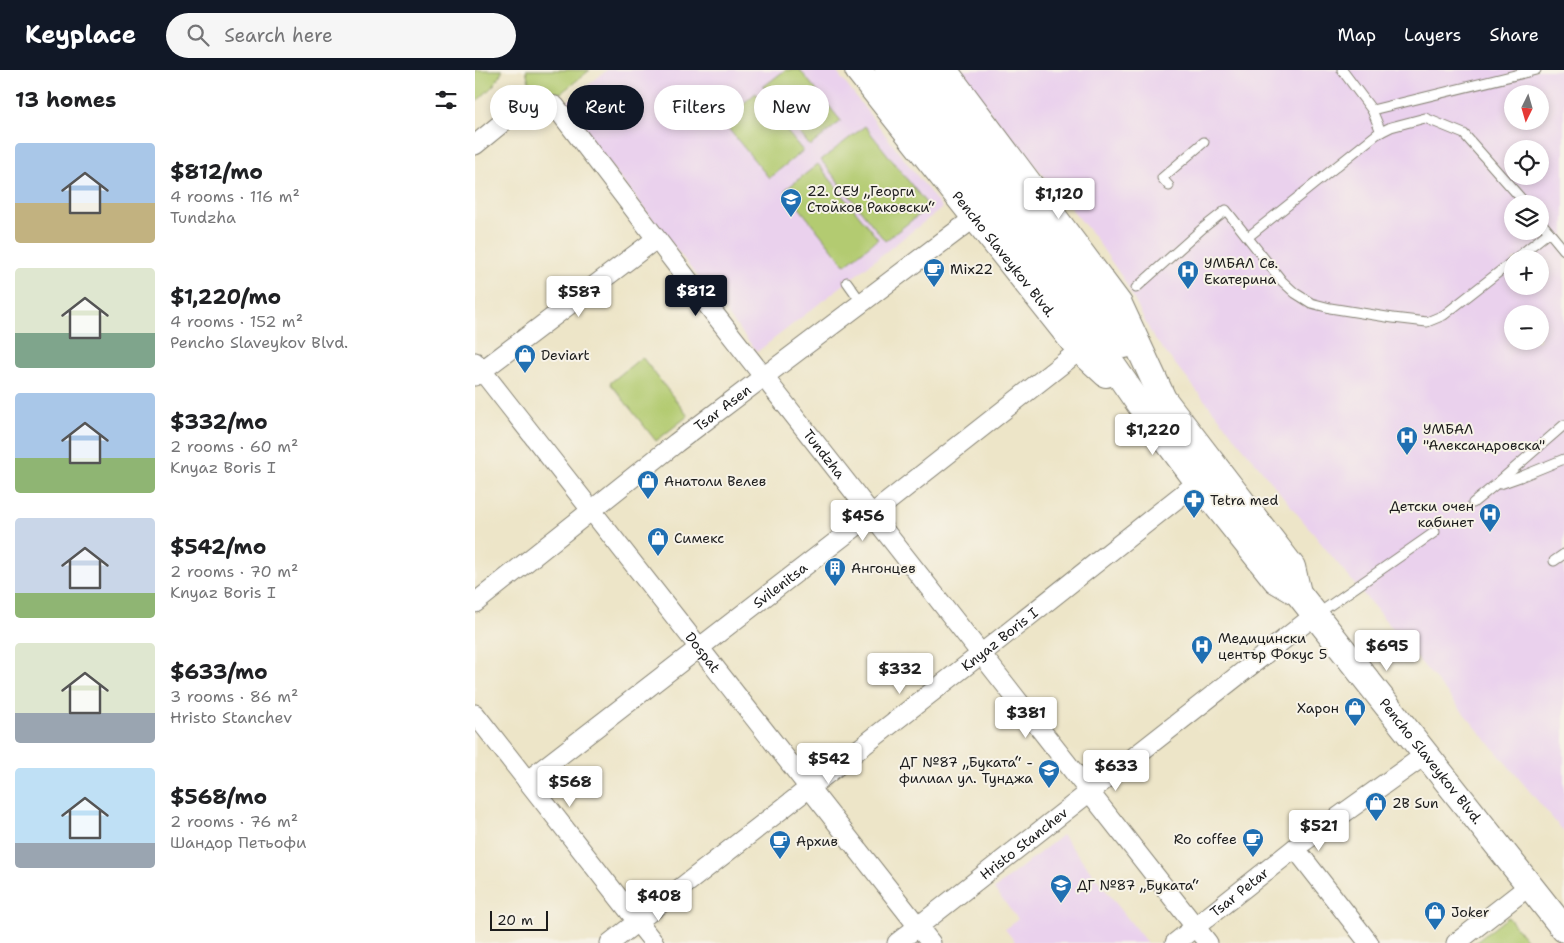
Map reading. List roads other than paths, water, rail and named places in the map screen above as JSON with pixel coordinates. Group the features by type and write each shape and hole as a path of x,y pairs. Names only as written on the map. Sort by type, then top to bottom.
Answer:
{"main road":[{"name":"Pencho Slaveykov Blvd.","path":"858,70 1080,350 1151,402"},
{"name":"Pencho Slaveykov Blvd.","path":"888,70 1060,290 1151,402 1292,568 1298,593"},
{"name":"Pencho Slaveykov Blvd.","path":"916,70 1076,276 1198,482 1276,580 1298,593 1564,929"},
{"name":"Pencho Slaveykov Blvd.","path":"944,70 1119,304 1151,402"}],"street":[{"name":"Tundzha","path":"475,144 524,105 537,102 555,106 656,239 1208,943"},
{"name":"Tsar Asen","path":"475,603 676,443 974,218"},
{"path":"477,369 656,239"},
{"name":"Svilenitsa","path":"527,781 1080,350"},
{"name":"Dospat","path":"477,369 592,510 931,943"},
{"name":"Knyaz Boris I","path":"611,943 1198,482"},
{"name":"Hristo Stanchev","path":"897,943 1315,616"},
{"path":"475,714 654,943"},
{"name":"Tsar Petar","path":"1175,943 1295,848 1425,755"},
{"path":"1295,848 1369,943"},
{"path":"1456,943 1529,886"}],"lane":[{"path":"1342,70 1371,110 1381,132"},
{"path":"1371,110 1536,70"},
{"path":"1248,237 1381,132 1391,127 1425,118 1464,134 1518,195"},
{"path":"1169,186 1162,178 1204,142"},
{"path":"1137,288 1200,225 1226,210 1282,281 1295,293 1311,303 1339,309 1427,322 1444,315 1504,268"},
{"path":"1549,232 1564,250"},
{"path":"1526,250 1539,240"},
{"path":"847,282 862,303"},
{"path":"1473,503 1564,425"},
{"path":"1495,485 1564,459"},
{"path":"1315,616 1435,532"},
{"path":"1554,561 1564,554"}],"place":[{"name":"22. СЕУ „Георги Стойков Раковски“","path":"791,218"},
{"name":"Mix22","path":"934,288"},
{"name":"УМБАЛ Св. Екатерина","path":"1188,290"},
{"name":"Deviart","path":"525,374"},
{"name":"УМБАЛ \"Александровска\"","path":"1407,456"},
{"name":"Анатоли Велев","path":"648,500"},
{"name":"Tetra med","path":"1194,519"},
{"name":"Детски очен кабинет","path":"1490,533"},
{"name":"Симекс","path":"658,557"},
{"name":"Ангонцев","path":"835,587"},
{"name":"Медицински център Фокус 5","path":"1202,665"},
{"name":"Харон","path":"1355,727"},
{"name":"ДГ №87 „Буката“ - филиал ул. Тунджа","path":"1049,789"},
{"name":"2B Sun","path":"1376,822"},
{"name":"Ro coffee","path":"1253,858"},
{"name":"Архив","path":"780,860"},
{"name":"ДГ №87 „Буката“","path":"1061,904"},
{"name":"Joker","path":"1435,931"}]}
